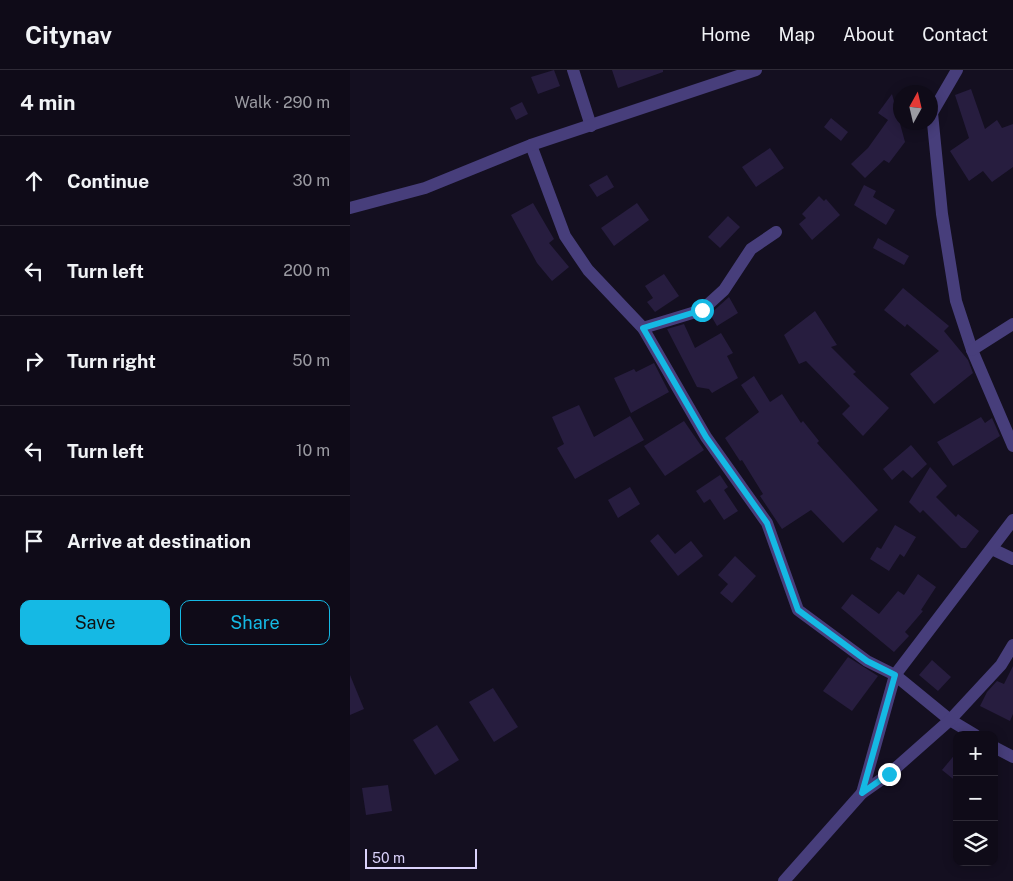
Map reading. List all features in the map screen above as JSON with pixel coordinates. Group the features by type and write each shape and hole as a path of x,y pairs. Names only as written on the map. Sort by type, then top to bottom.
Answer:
{"street":[{"path":"573,70 591,126"},
{"path":"350,208 425,188 531,146 756,70"},
{"path":"957,70 932,113 942,214 954,291 972,350 1013,446"},
{"path":"531,146 565,236 588,270 643,328 706,437 767,523 798,610 867,661 895,675 950,720 968,731"},
{"path":"643,328 702,310 724,290 751,249 776,232"},
{"path":"972,350 1013,324"},
{"path":"862,793 895,675 1013,520"},
{"path":"992,549 1013,559"},
{"path":"784,881 862,793 889,774 950,720 1001,665 1013,645"},
{"path":"998,749 1013,757"}],"building":[{"path":"554,70 560,86 538,94 531,77"},
{"path":"612,70 663,70 663,72 618,88"},
{"path":"971,89 985,129 997,120 1002,128 1013,124 1013,167 992,182 983,171 969,181 950,151 969,138 955,95"},
{"path":"892,94 893,130 902,130 905,142 889,163 884,160 865,178 851,164 868,148 888,120 878,113"},
{"path":"522,102 528,114 516,120 510,108"},
{"path":"831,118 848,132 841,141 824,127"},
{"path":"770,148 784,168 756,187 742,167"},
{"path":"607,175 614,187 597,197 589,185"},
{"path":"864,185 876,191 873,197 895,210 886,225 854,205"},
{"path":"819,196 824,201 826,199 840,215 812,240 799,224 806,218 802,214"},
{"path":"533,203 554,239 549,243 569,267 552,281 537,263 511,215"},
{"path":"637,203 649,220 614,246 601,228"},
{"path":"728,216 740,227 720,248 708,237"},
{"path":"878,238 909,256 904,265 873,248"},
{"path":"664,274 679,296 655,312 647,302 653,298 645,286"},
{"path":"903,288 949,326 944,331 968,360 973,373 934,404 910,374 939,351 907,324 905,327 884,310"},
{"path":"729,297 738,313 717,326 710,314"},
{"path":"815,311 837,345 831,347 856,372 853,374 889,408 863,436 842,414 850,406 806,361 799,364 784,335"},
{"path":"684,324 695,348 721,333 733,353 727,356 738,378 712,393 709,389 697,387 667,329"},
{"path":"654,363 669,392 631,413 614,378 634,369 636,372"},
{"path":"754,376 770,402 782,394 801,423 803,421 819,441 817,443 878,510 843,543 811,510 782,529 760,496 763,494 742,460 740,461 725,438 759,412 741,385"},
{"path":"579,405 594,437 630,416 644,440 575,479 557,448 564,444 552,417"},
{"path":"981,417 985,423 992,418 1000,436 953,466 937,442"},
{"path":"684,421 704,450 665,476 644,446"},
{"path":"911,445 927,464 912,478 903,470 892,480 883,469"},
{"path":"930,467 947,486 936,497 956,517 958,514 979,531 966,548 961,548 923,510 920,513 909,502"},
{"path":"720,475 728,487 724,490 738,511 724,520 710,499 704,503 696,491"},
{"path":"630,487 640,504 618,518 608,500"},
{"path":"895,525 916,537 904,557 900,554 889,571 870,559 877,547 881,549"},
{"path":"658,534 675,554 691,541 703,556 678,576 650,541"},
{"path":"735,556 756,576 732,603 720,593 728,584 718,575"},
{"path":"918,574 936,587 921,610 923,611 905,632 909,636 894,652 841,608 852,594 879,614 898,591 904,595"},
{"path":"848,657 878,676 852,711 823,691"},
{"path":"932,660 951,677 938,691 919,675"},
{"path":"1013,666 1013,714 1010,721 980,706 987,692 997,681 1004,684"},
{"path":"350,675 364,709 350,715"},
{"path":"493,688 518,727 494,742 469,702"},
{"path":"437,725 459,760 435,775 413,740"},
{"path":"953,757 953,779 942,770"},
{"path":"388,785 392,811 366,815 362,788"}],"route":[{"path":"702,310 695,310 643,328 706,437 767,523 798,610 867,661 895,675 862,793 889,774"}]}
